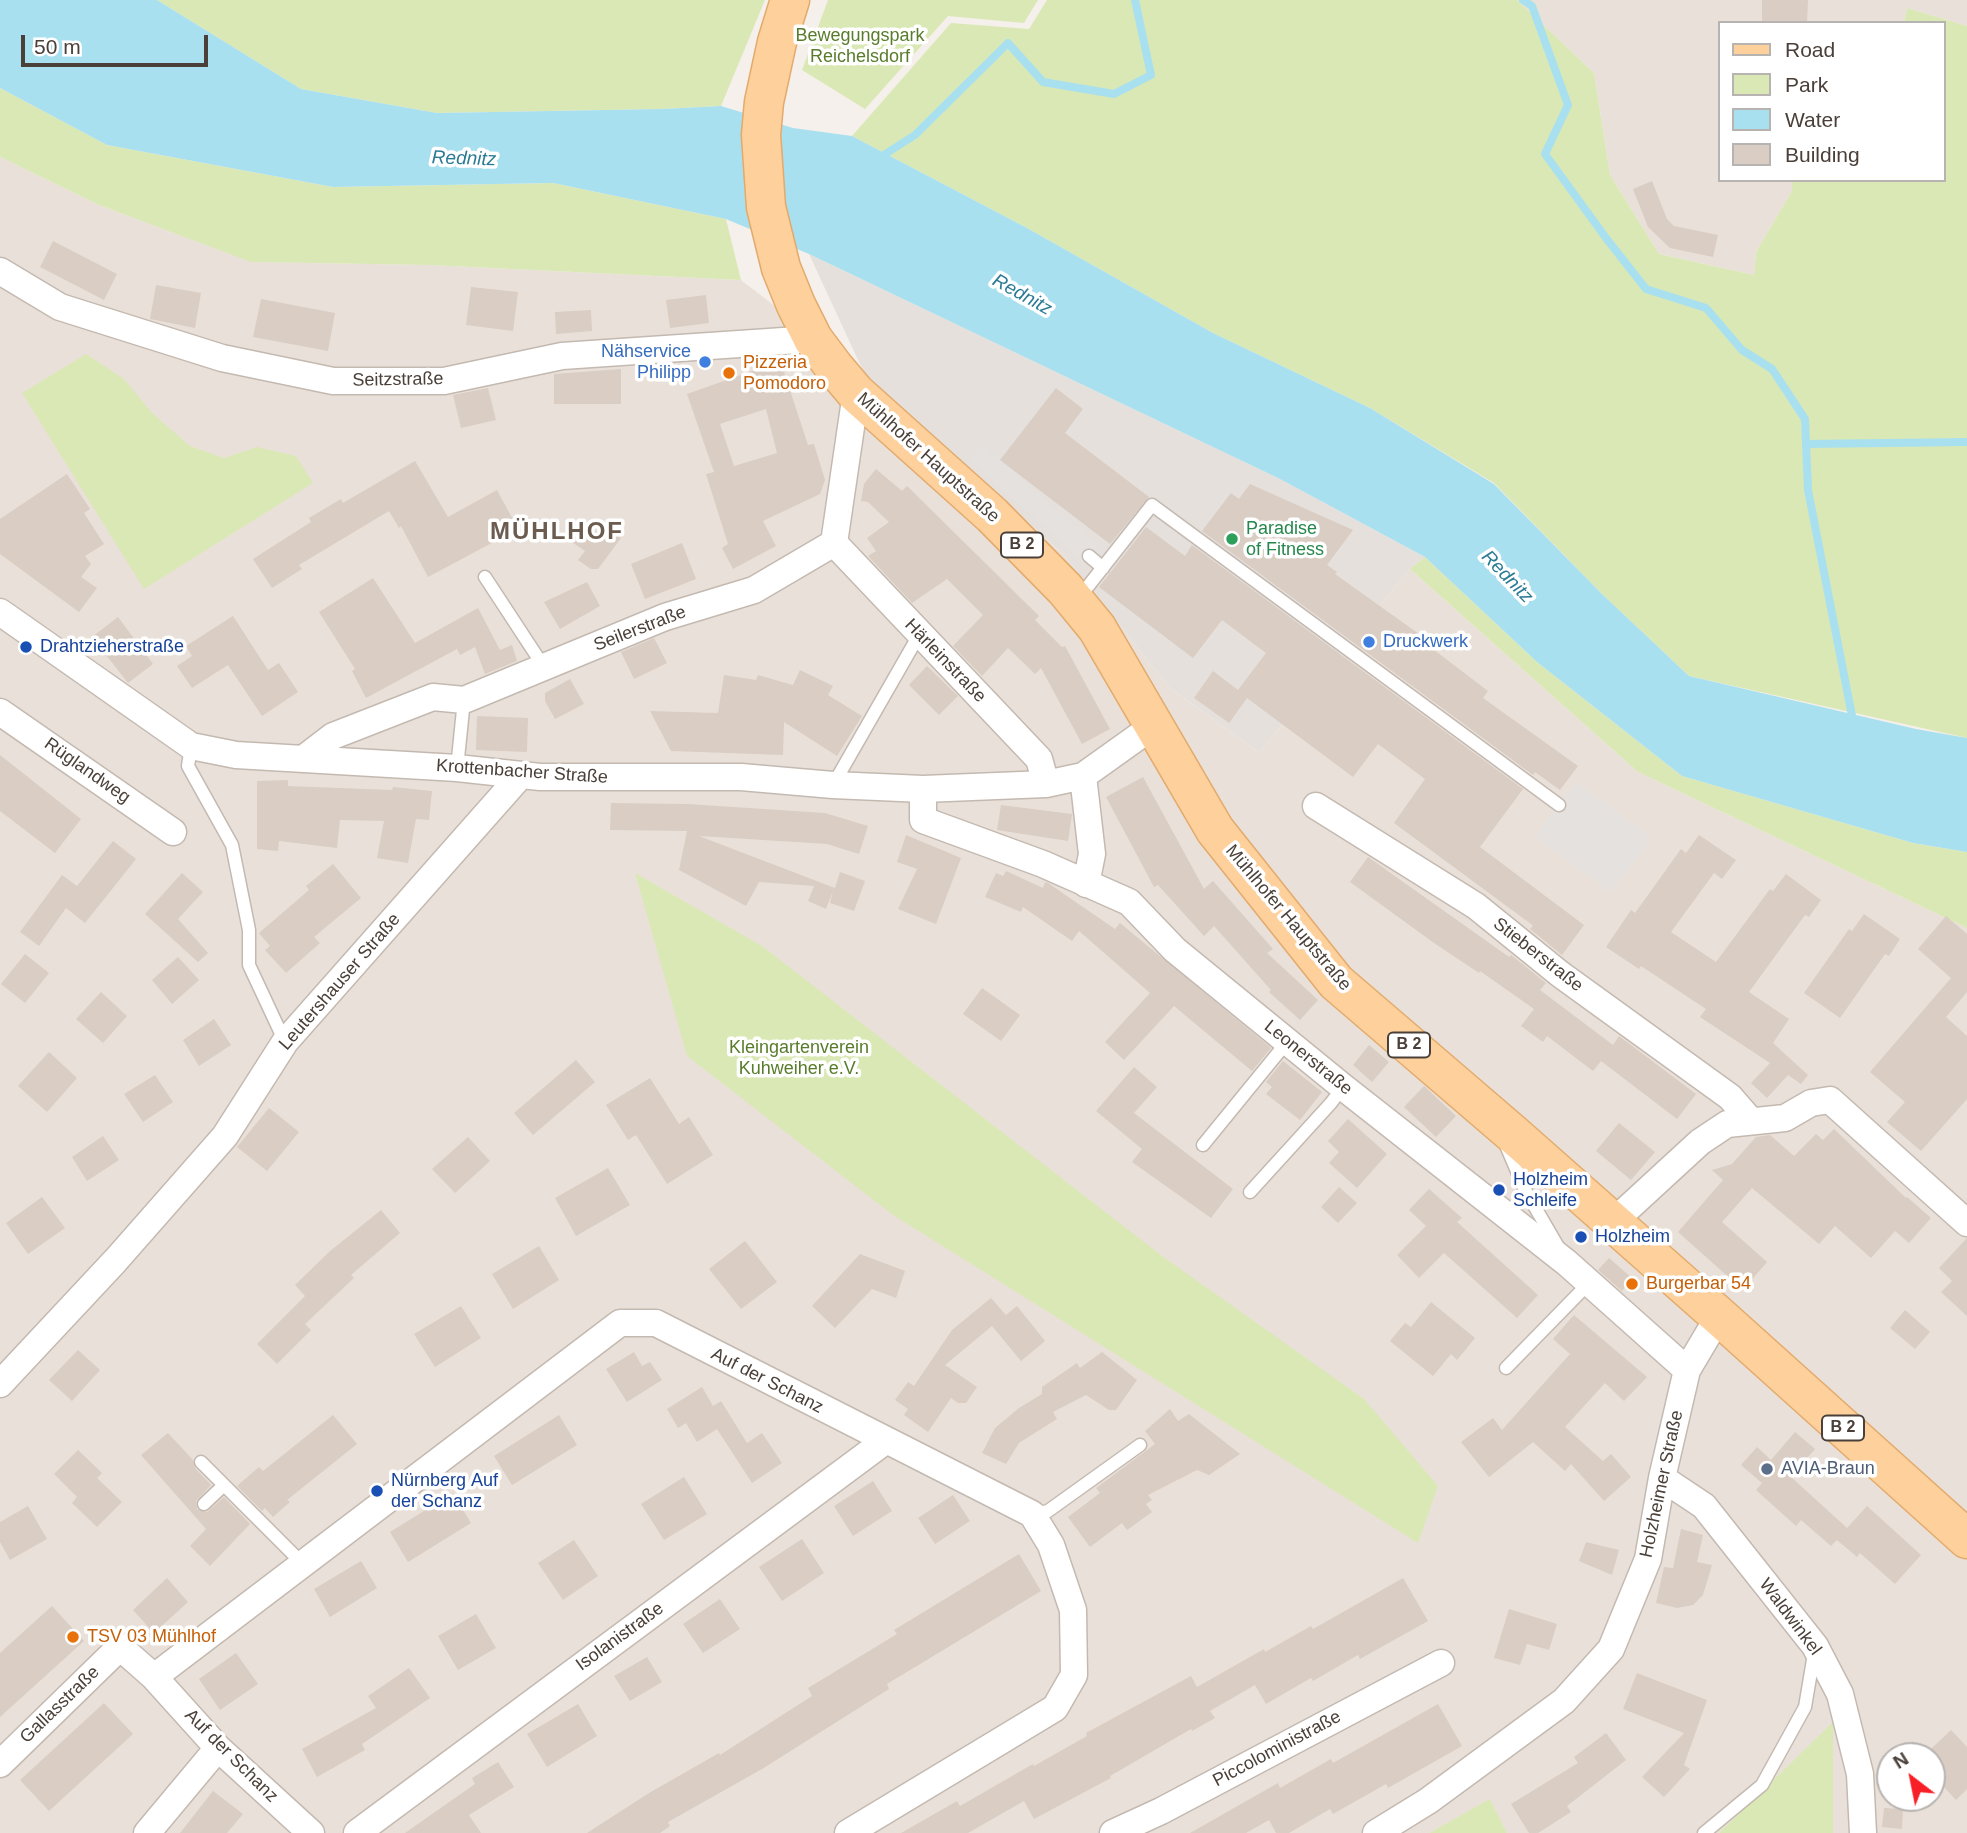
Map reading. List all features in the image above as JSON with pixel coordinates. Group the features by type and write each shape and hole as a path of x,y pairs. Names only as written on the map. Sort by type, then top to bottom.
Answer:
{"main road":[{"name":"B 2","path":"790,0 769,72 764,102 762,147 766,207 781,268 813,339"},
{"name":"Mühlhofer Hauptstraße","path":"813,339 856,393 992,515 1076,602 1097,628 1215,830 1336,982 1613,1222 1967,1539"}],"street":[{"name":"Seitzstraße","path":"0,271 60,307 222,358 333,381 444,381 562,356 813,339"},
{"path":"834,543 856,393"},
{"name":"Härleinstraße","path":"834,543 1039,759 1046,784"},
{"name":"Seilerstraße","path":"303,759 333,736 433,697 464,700 665,617 754,590 834,543"},
{"name":"Krottenbacher Straße","path":"0,612 191,746 236,755 457,768 522,775 590,778 741,777 923,789 1046,784 1083,776 1153,726"},
{"name":"Rüglandweg","path":"0,712 173,832"},
{"name":"Leutershauser Straße","path":"0,1384 116,1260 225,1136 285,1042 522,775"},
{"path":"1083,776 1092,854 1086,884"},
{"name":"Leonerstraße","path":"923,789 923,820 1043,864 1129,902 1175,950 1343,1087 1567,1263 1687,1370"},
{"name":"Stieberstraße","path":"1316,806 1476,906 1560,974 1730,1097 1750,1120"},
{"path":"1613,1222 1700,1142 1727,1124 1785,1118 1811,1103 1830,1100 1967,1223"},
{"name":"Holzheimer Straße","path":"1376,1833 1428,1801 1564,1701 1611,1648 1648,1559 1662,1478 1687,1370 1719,1316"},
{"name":"Auf der Schanz","path":"154,1677 620,1323 656,1323 1032,1514"},
{"name":"Isolanistraße","path":"357,1833 885,1441"},
{"name":"Waldwinkel","path":"1662,1478 1704,1506 1815,1646 1840,1694 1860,1774 1863,1833"},
{"path":"848,1833 1055,1708 1074,1675 1073,1610 1051,1545 1032,1514"},
{"name":"Auf der Schanz","path":"120,1647 154,1677 218,1748 311,1833"},
{"name":"Gallasstraße","path":"0,1764 120,1647"},
{"name":"Piccoloministraße","path":"1113,1833 1161,1811 1441,1663"},
{"path":"147,1833 218,1748"}],"lane":[{"path":"1076,602 1152,505 1559,805"},
{"path":"1089,556 1103,568"},
{"path":"485,577 544,667"},
{"path":"834,785 919,635"},
{"path":"457,768 464,700"},
{"path":"191,746 188,766 232,845 249,930 250,965 285,1042"},
{"path":"1203,1145 1287,1042"},
{"path":"1250,1192 1343,1087"},
{"path":"1495,1120 1525,1190 1567,1263"},
{"path":"1506,1368 1590,1282"},
{"path":"1032,1514 1048,1511 1140,1445"},
{"path":"201,1462 303,1564"},
{"path":"204,1504 224,1485"},
{"path":"1704,1833 1762,1785 1805,1707 1815,1646"}],"shaded area":[{"path":"1517,0 1967,0 1967,26 1907,8 1904,21 1718,21 1718,182 1792,182 1792,191 1756,252 1754,275 1659,254 1610,175 1594,73"},
{"path":"0,157 99,205 252,262 429,265 741,280 865,375 1064,555 1169,687 1259,753 1410,569 1638,772 1967,928 1967,1833 1833,1833 1833,1723 1719,1833 1507,1833 1490,1800 1429,1833 0,1833"},
{"path":"809,254 1280,479 1425,557 1410,569 1259,753 1169,687 1064,555 865,375"},
{"path":"983,444 1098,546 1084,562 969,460"},
{"path":"1576,782 1651,838 1611,892 1535,836"}],"green space":[{"path":"157,0 765,0 721,106 437,113 301,89"},
{"name":"Bewegungspark Reichelsdorf","path":"828,0 1038,0 1024,23 948,16 865,109 802,70"},
{"path":"1047,0 1517,0 1594,73 1610,175 1659,254 1754,275 1756,252 1792,191 1792,182 1946,182 1946,21 1904,21 1907,8 1967,26 1967,738 1689,676 1602,594 1494,483 1370,408 1213,333 1027,228 852,136 951,23 1029,29"},
{"path":"0,88 107,145 333,187 553,183 726,219 741,280 429,265 251,262 99,205 0,157"},
{"path":"86,354 124,379 152,413 190,446 224,458 257,447 296,456 313,483 144,589 22,393"},
{"path":"1425,557 1537,662 1682,776 1913,843 1967,852 1967,928 1638,772 1410,569"},
{"name":"Kleingartenverein Kuhweiher e.V.","path":"635,873 762,946 1162,1256 1364,1399 1438,1486 1418,1543 893,1215 687,1056"},
{"path":"1833,1722 1833,1833 1719,1833"},
{"path":"1490,1799 1507,1833 1429,1833"}],"water":[{"name":"Rednitz","path":"0,0 157,0 301,89 437,113 721,106 793,128 852,136 1027,228 1213,333 1370,408 1494,484 1602,594 1689,676 1916,729 1967,738 1967,852 1913,843 1682,776 1537,662 1425,557 1280,479 809,254 726,219 553,183 333,187 107,145 0,88"}],"building":[{"path":"1762,0 1808,0 1807,21 1762,21"},
{"path":"1652,181 1667,219 1674,226 1718,235 1713,257 1670,248 1648,227 1633,189"},
{"path":"53,241 117,274 104,300 40,267"},
{"path":"156,285 201,293 195,328 150,319"},
{"path":"471,287 518,292 513,331 466,325"},
{"path":"706,295 709,323 670,328 666,300"},
{"path":"261,299 335,313 328,351 253,337"},
{"path":"591,310 592,331 556,334 555,312"},
{"path":"621,369 621,404 554,404 554,374"},
{"path":"783,369 808,445 814,444 825,480 820,494 763,521 776,546 733,569 722,548 728,544 706,474 714,472 687,394 752,371","holes":["766,409 777,453 734,466 720,424"]},
{"path":"488,388 496,420 461,428 453,395"},
{"path":"1056,388 1083,409 1065,433 1149,497 1110,544 1000,460"},
{"path":"415,461 448,517 497,490 518,529 428,577 401,526 399,528 389,511 299,565 302,569 272,588 253,559 311,522 309,518 341,499 343,503"},
{"path":"876,469 902,491 907,486 1039,616 1035,620 1062,647 1065,646 1110,729 1082,744 1041,668 1035,674 1008,648 982,676 953,646 983,615 947,579 912,603 868,556 876,551 867,538 889,522 868,502 861,501 864,484"},
{"path":"67,474 90,509 84,513 104,544 85,556 91,564 81,577 97,588 79,612 0,554 0,519"},
{"path":"1250,484 1353,530 1327,565 1337,572 1335,574 1419,634 1417,637 1488,691 1483,698 1578,766 1560,790 1535,772 1533,775 1202,531 1231,493 1239,499"},
{"path":"580,520 598,533 603,526 621,538 598,569 591,569 578,560 585,551 566,538"},
{"path":"1146,527 1185,556 1192,545 1523,789 1480,847 1584,925 1562,955 1530,929 1533,926 1531,924 1394,823 1425,779 1378,744 1353,777 1247,698 1229,723 1194,698 1213,671 1238,690 1266,653 1222,620 1193,658 1099,587"},
{"path":"682,543 696,579 645,599 631,564"},
{"path":"373,578 415,643 478,608 500,650 512,645 517,661 485,674 475,647 460,655 457,649 366,698 352,671 355,669 319,612"},
{"path":"587,582 600,606 560,629 544,602"},
{"path":"233,616 268,670 279,663 298,692 262,716 228,665 192,688 177,666 192,656 186,646"},
{"path":"118,617 153,664 128,683 92,637"},
{"path":"654,638 667,663 634,679 621,652"},
{"path":"927,666 958,696 939,715 909,685"},
{"path":"800,670 833,686 828,695 862,716 837,756 784,722 783,755 671,751 650,711 718,713 724,675 756,680 758,675 793,685"},
{"path":"570,679 584,704 555,719 545,701 545,693"},
{"path":"477,716 528,718 527,752 476,750"},
{"path":"0,755 81,819 55,853 0,811"},
{"path":"1143,777 1204,889 1213,881 1273,949 1267,953 1318,1000 1300,1020 1269,992 1271,990 1214,926 1204,936 1158,885 1154,887 1106,797"},
{"path":"288,780 288,786 392,790 393,787 432,791 429,820 416,819 408,863 377,858 384,821 340,820 337,848 279,841 278,851 257,849 257,781"},
{"path":"611,803 688,804 825,813 868,826 859,854 827,844 699,836 835,888 840,872 865,881 854,911 830,903 833,891 826,909 808,901 814,886 759,882 746,906 679,870 687,831 610,830"},
{"path":"1001,805 1072,814 1068,841 997,830"},
{"path":"906,835 961,858 936,924 898,909 917,869 897,862"},
{"path":"1699,835 1736,860 1722,879 1714,873 1671,932 1716,962 1770,889 1773,891 1786,874 1821,900 1809,917 1805,915 1749,992 1789,1019 1773,1043 1808,1075 1801,1084 1788,1075 1767,1098 1751,1083 1770,1063 1700,1017 1706,1009 1641,966 1639,969 1606,947 1631,910 1635,913 1681,849 1686,853"},
{"path":"113,841 136,859 85,923 66,908 39,946 20,932 62,875 77,886"},
{"path":"1368,857 1509,957 1511,955 1546,983 1540,990 1613,1045 1619,1036 1696,1094 1677,1119 1601,1061 1593,1071 1547,1036 1543,1042 1521,1026 1534,1009 1434,943 1350,882"},
{"path":"333,864 361,898 314,937 320,943 286,973 265,950 270,946 259,933 309,890 306,886"},
{"path":"1006,871 1043,888 1045,882 1048,883 1115,929 1120,923 1271,1048 1252,1071 1174,1006 1124,1060 1105,1042 1150,993 1079,931 1072,941 1023,907 1021,912 985,897 996,873 1003,876"},
{"path":"182,873 203,892 178,919 208,953 198,962 145,914"},
{"path":"1864,914 1900,939 1889,956 1885,954 1840,1018 1804,993 1849,929 1852,931"},
{"path":"1946,916 1967,934 1967,992 1946,1017 1967,1036 1967,1099 1921,1151 1887,1122 1905,1102 1870,1072 1951,978 1918,949"},
{"path":"25,954 49,973 25,1003 1,984"},
{"path":"178,957 199,980 172,1004 152,980"},
{"path":"982,988 1020,1015 1001,1041 963,1014"},
{"path":"101,992 127,1016 103,1043 76,1019"},
{"path":"214,1019 231,1045 199,1066 183,1040"},
{"path":"1369,1045 1389,1062 1372,1082 1353,1065"},
{"path":"49,1052 77,1078 47,1112 18,1086"},
{"path":"576,1060 595,1082 533,1135 514,1113"},
{"path":"1283,1061 1322,1092 1300,1120 1266,1094 1272,1087 1266,1082"},
{"path":"1134,1067 1157,1087 1134,1113 1233,1189 1211,1218 1132,1162 1142,1149 1096,1111"},
{"path":"155,1075 173,1102 143,1122 124,1094"},
{"path":"650,1078 679,1124 689,1117 713,1155 667,1184 636,1135 628,1140 606,1105"},
{"path":"1424,1086 1456,1116 1436,1137 1404,1107"},
{"path":"269,1108 299,1132 267,1171 237,1147"},
{"path":"1348,1119 1387,1154 1357,1188 1329,1163 1339,1152 1328,1141"},
{"path":"1619,1123 1655,1152 1631,1180 1596,1151"},
{"path":"1834,1129 1906,1198 1931,1218 1909,1243 1895,1231 1871,1258 1835,1226 1819,1244 1752,1188 1722,1222 1767,1262 1743,1290 1678,1232 1723,1180 1712,1170 1732,1164 1756,1137 1770,1135 1794,1156 1816,1134 1823,1140"},
{"path":"103,1136 119,1160 87,1181 72,1157"},
{"path":"468,1137 490,1161 455,1193 432,1169"},
{"path":"608,1168 630,1205 576,1236 555,1198"},
{"path":"1339,1187 1357,1203 1338,1223 1321,1207"},
{"path":"1429,1189 1462,1218 1457,1222 1538,1295 1517,1318 1444,1253 1419,1278 1397,1255 1426,1226 1409,1210"},
{"path":"42,1197 65,1228 28,1254 6,1223"},
{"path":"381,1210 400,1233 351,1275 354,1278 305,1324 311,1330 277,1364 257,1344 305,1296 295,1285 329,1252"},
{"path":"1967,1238 1967,1316 1941,1292 1952,1281 1939,1268"},
{"path":"745,1241 777,1282 741,1309 709,1269"},
{"path":"539,1246 559,1280 513,1309 492,1274"},
{"path":"860,1254 905,1271 896,1298 872,1289 835,1328 812,1306"},
{"path":"1609,1258 1632,1278 1622,1291 1598,1270"},
{"path":"991,1298 1006,1315 1017,1306 1045,1341 1021,1361 992,1326 945,1365 977,1387 966,1403 958,1403 951,1398 928,1432 904,1415 908,1409 895,1400 908,1382 914,1386 952,1330"},
{"path":"1431,1302 1475,1338 1457,1360 1451,1354 1433,1376 1390,1341 1405,1323 1411,1327"},
{"path":"461,1306 481,1338 435,1367 414,1334"},
{"path":"1905,1310 1930,1332 1915,1349 1890,1328"},
{"path":"1574,1315 1647,1377 1624,1401 1605,1383 1565,1427 1603,1461 1611,1454 1631,1477 1604,1501 1571,1464 1565,1471 1533,1442 1489,1477 1461,1442 1493,1418 1502,1430 1570,1354 1553,1339"},
{"path":"78,1350 100,1370 72,1401 49,1380"},
{"path":"634,1352 642,1366 650,1362 662,1380 627,1402 606,1369"},
{"path":"1102,1352 1137,1380 1116,1410 1109,1410 1086,1395 1053,1412 1057,1419 1019,1443 1006,1464 982,1453 995,1428 1019,1408 1042,1394 1042,1387 1077,1363 1080,1368"},
{"path":"702,1387 713,1406 721,1401 747,1443 762,1433 782,1463 752,1483 717,1429 697,1442 686,1423 678,1428 667,1409"},
{"path":"1170,1409 1178,1421 1189,1414 1240,1454 1209,1475 1197,1470 1148,1495 1152,1500 1146,1504 1152,1512 1127,1530 1122,1523 1090,1547 1068,1517 1100,1493 1096,1488 1155,1444 1145,1431"},
{"path":"333,1415 357,1444 287,1500 290,1502 273,1517 265,1508 262,1511 237,1486 259,1467 263,1471"},
{"path":"559,1415 577,1445 512,1485 494,1456"},
{"path":"1795,1432 1815,1449 1791,1477 1847,1528 1867,1506 1921,1555 1895,1584 1860,1553 1857,1557 1837,1540 1831,1546 1801,1520 1796,1526 1756,1490 1762,1483 1741,1465 1757,1447 1771,1460"},
{"path":"168,1433 211,1485 196,1501 197,1509 207,1512 224,1497 250,1524 210,1566 190,1546 206,1529 141,1455"},
{"path":"78,1450 102,1473 97,1478 122,1502 97,1527 72,1503 77,1497 54,1474"},
{"path":"684,1477 707,1514 664,1540 641,1504"},
{"path":"873,1481 892,1511 853,1536 834,1506"},
{"path":"453,1493 471,1523 408,1562 390,1532"},
{"path":"953,1495 970,1521 935,1544 918,1518"},
{"path":"28,1506 47,1539 10,1560 0,1542 0,1522"},
{"path":"1681,1529 1703,1535 1697,1562 1712,1565 1703,1595 1693,1605 1677,1608 1656,1603 1664,1567 1673,1568"},
{"path":"802,1539 824,1573 782,1601 759,1567"},
{"path":"574,1540 598,1576 563,1600 538,1563"},
{"path":"1586,1542 1619,1550 1612,1575 1579,1561"},
{"path":"1019,1554 1041,1591 887,1684 889,1689 762,1769 668,1822 670,1826 660,1833 587,1833 649,1793 719,1753 720,1755 812,1696 808,1688 897,1634 894,1630"},
{"path":"361,1561 377,1588 330,1617 314,1589"},
{"path":"167,1578 188,1602 154,1633 133,1610"},
{"path":"1403,1578 1428,1621 1360,1659 1358,1655 1266,1704 1255,1685 1210,1711 1215,1718 1034,1819 1024,1801 968,1833 901,1833 957,1801 960,1806 1033,1764 1034,1766 1087,1736 1086,1733 1191,1676 1197,1687 1264,1649 1265,1652 1311,1626 1313,1629"},
{"path":"720,1599 740,1629 703,1653 683,1624"},
{"path":"52,1606 84,1641 0,1717 0,1653"},
{"path":"1509,1609 1557,1624 1549,1650 1527,1644 1520,1665 1494,1658"},
{"path":"476,1614 496,1648 458,1670 438,1636"},
{"path":"236,1653 258,1684 220,1710 199,1679"},
{"path":"647,1657 662,1682 630,1701 614,1676"},
{"path":"409,1668 430,1698 362,1744 365,1750 317,1777 302,1749 376,1708 368,1696"},
{"path":"1637,1673 1707,1700 1684,1765 1690,1769 1664,1797 1642,1777 1684,1733 1623,1709"},
{"path":"104,1703 133,1734 49,1811 20,1780"},
{"path":"578,1704 597,1736 547,1767 527,1734"},
{"path":"1438,1704 1462,1746 1388,1788 1386,1784 1333,1814 1330,1809 1289,1833 1276,1833 1269,1820 1246,1833 1190,1833 1278,1783 1280,1788 1331,1759 1333,1763"},
{"path":"1951,1730 1967,1747 1967,1789 1956,1800 1946,1789 1946,1742 1938,1742"},
{"path":"1606,1733 1626,1760 1567,1806 1571,1812 1538,1833 1529,1833 1511,1804 1578,1763 1574,1757"},
{"path":"498,1762 514,1787 469,1815 481,1833 405,1833 475,1784 472,1778"},
{"path":"213,1791 243,1814 227,1833 180,1833"},
{"path":"1884,1812 1903,1812 1902,1829 1882,1827"}],"waterway":[{"path":"879,158 915,135 1008,43 1043,82 1114,94 1151,75 1135,0"},
{"path":"1523,0 1532,6 1568,105 1545,154 1646,289 1706,308 1742,350 1772,369 1805,419 1808,490 1853,721"},
{"path":"1806,444 1967,442"}],"place":[{"name":"Nähservice Philipp","path":"705,362"},
{"name":"Pizzeria Pomodoro","path":"729,373"},
{"name":"Paradise of Fitness","path":"1232,539"},
{"name":"Druckwerk","path":"1369,642"},
{"name":"Drahtzieherstraße","path":"26,647"},
{"name":"Holzheim Schleife","path":"1499,1190"},
{"name":"Holzheim","path":"1581,1237"},
{"name":"Burgerbar 54","path":"1632,1284"},
{"name":"AVIA-Braun","path":"1767,1469"},
{"name":"Nürnberg Auf der Schanz","path":"377,1491"},
{"name":"TSV 03 Mühlhof","path":"73,1637"}],"district":[{"name":"MÜHLHOF","path":"557,532"}]}
